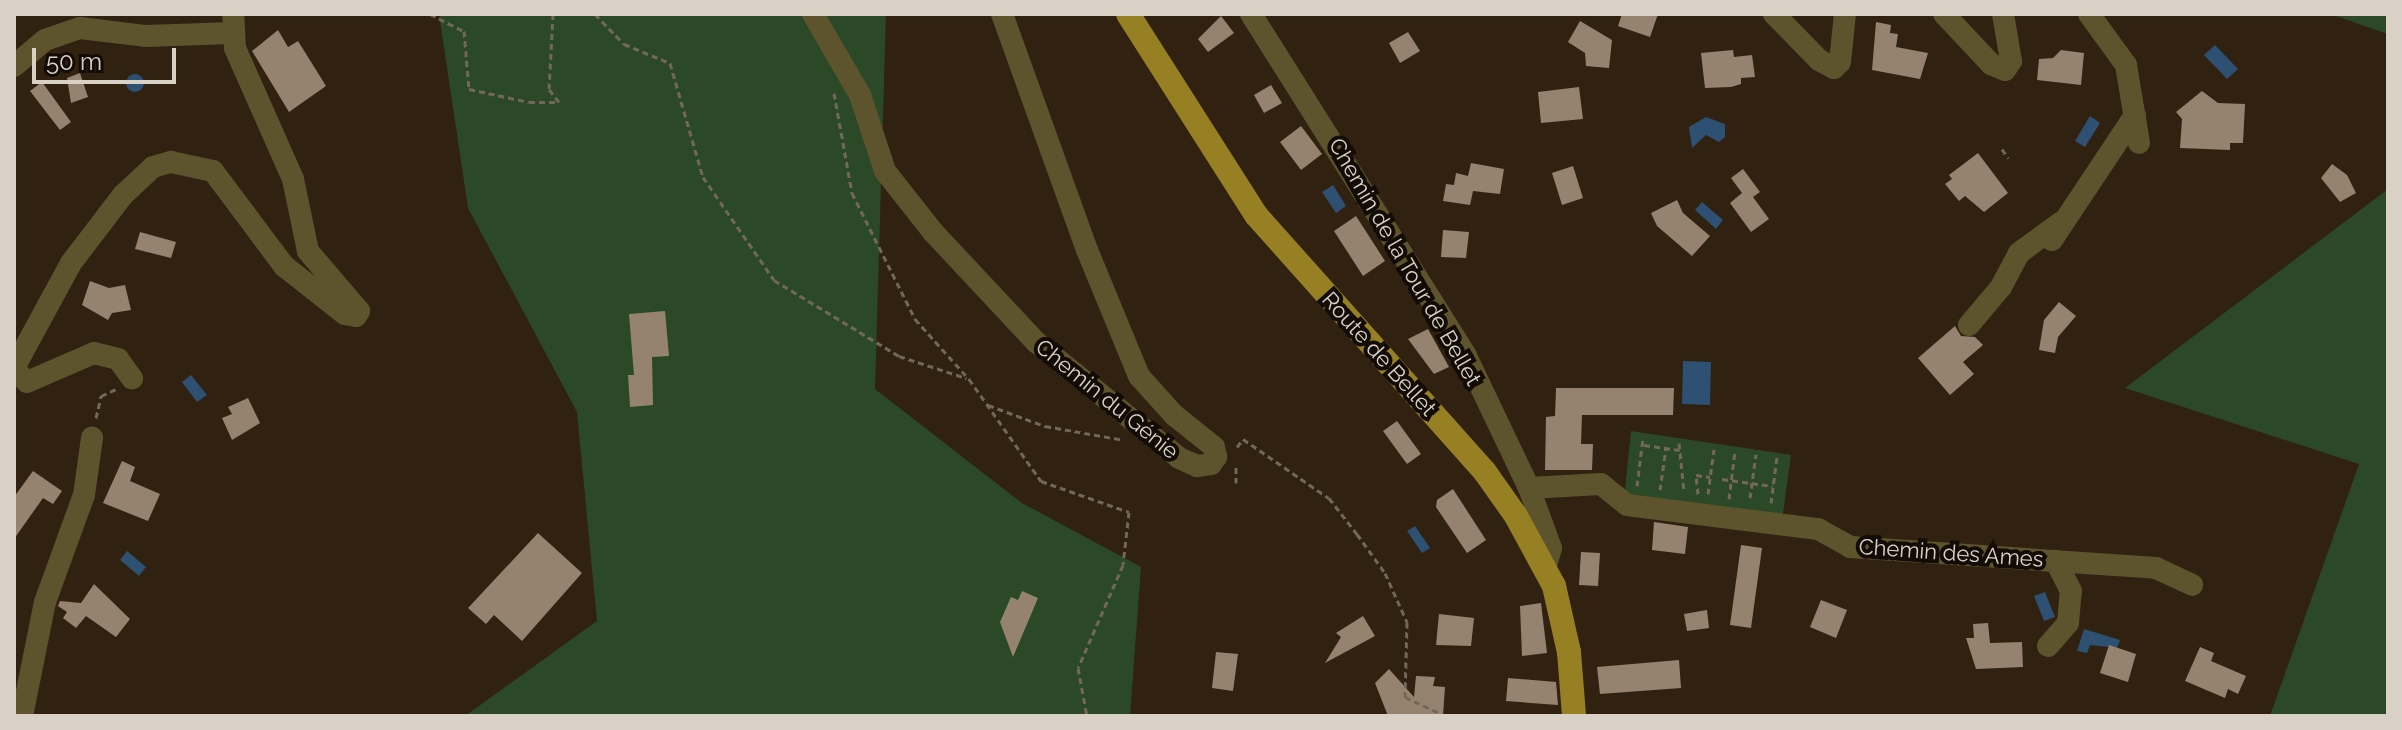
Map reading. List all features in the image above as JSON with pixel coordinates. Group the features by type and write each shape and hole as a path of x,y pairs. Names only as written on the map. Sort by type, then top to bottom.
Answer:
{"main road":[{"name":"Route de Bellet","path":"1128,14 1256,215 1485,472 1546,566 1565,628 1574,716"}],"street":[{"name":"Chemin du Génie","path":"813,14 860,95 885,171 933,232 1036,342 1188,463 1204,466 1216,457 1214,447 1174,415 1139,376 1087,250 1002,14"},
{"name":"Chemin de la Tour de Bellet","path":"1251,14 1466,356 1529,488 1551,548 1546,566"},
{"path":"1774,14 1834,68 1840,62 1845,14"},
{"path":"1944,14 1991,64 2005,70 2011,61 2003,14"},
{"path":"2089,14 2126,65 2139,143"},
{"path":"14,66 45,40 80,28 145,36 233,23 241,67 293,179 308,251 359,311 356,316 345,314 284,266 213,171 171,162 153,167 123,195 71,263 14,369 27,382 94,353 118,359 132,378"},
{"path":"1969,325 2001,287 2019,253 2057,231 2135,115"},
{"path":"22,716 45,602 84,495 92,438"},
{"name":"Chemin des Ames","path":"1529,488 1604,484 1627,505 1818,529 1850,547 2156,568 2192,585"},
{"path":"2048,646 2068,623 2071,591 2056,561"}],"path":[{"path":"430,14 464,31 469,89 529,102 559,102 549,89 553,14"},
{"path":"595,14 624,44 670,63 703,177 774,280 899,356 969,379"},
{"path":"833,86 852,193 915,319 969,379 1041,481 1129,512 1123,565 1078,668 1087,716"},
{"path":"2002,149 2008,158"},
{"path":"92,438 101,396 132,378"},
{"path":"988,405 1075,434 1131,440 1150,434"},
{"path":"1643,438 1637,490 1699,498 1696,475 1710,477"},
{"path":"1234,449 1243,439 1339,510 1385,573 1407,622 1405,697 1446,716"},
{"path":"1679,443 1684,496"},
{"path":"1643,445 1680,450"},
{"path":"1660,494 1666,448"},
{"path":"1714,449 1707,499 1738,503"},
{"path":"1729,502 1735,451"},
{"path":"1749,504 1756,454"},
{"path":"1771,503 1777,457"},
{"path":"1236,463 1236,483"},
{"path":"1722,479 1773,486"}],"green space":[{"path":"439,14 886,14 875,389 1022,503 1141,567 1130,716 465,716 597,621 577,412 468,208"},
{"path":"2330,14 2388,14 2388,34"},
{"path":"2388,189 2388,716 2270,716 2359,464 2125,388"},
{"path":"1631,431 1791,455 1782,520 1624,500"}],"water":[{"path":"2215,45 2238,69 2227,79 2204,55"},
{"path":"131,74 139,74 144,83 142,90 131,92 126,87 126,79"},
{"path":"2090,116 2100,123 2085,147 2075,141"},
{"path":"1706,117 1725,124 1725,137 1719,142 1706,135 1692,148 1689,127"},
{"path":"1333,185 1346,206 1336,213 1322,192"},
{"path":"1702,202 1723,220 1716,229 1695,210"},
{"path":"1683,361 1711,362 1710,405 1682,404"},
{"path":"191,375 207,395 197,402 182,382"},
{"path":"1415,526 1430,548 1422,553 1407,531"},
{"path":"127,551 146,567 139,576 120,560"},
{"path":"2045,592 2055,617 2044,621 2034,596"},
{"path":"2084,629 2120,640 2117,648 2090,645 2087,653 2077,651"}],"building":[{"path":"1622,14 1658,14 1650,37 1618,26"},
{"path":"1221,16 1234,33 1208,52 1198,39"},
{"path":"1580,21 1612,40 1609,68 1586,66 1585,53 1568,42"},
{"path":"1876,22 1891,25 1890,33 1898,34 1896,47 1928,53 1920,79 1872,70"},
{"path":"278,30 288,47 298,41 326,86 289,112 252,51"},
{"path":"1408,32 1420,51 1400,63 1389,43"},
{"path":"1733,50 1734,57 1752,55 1755,77 1741,78 1741,84 1731,87 1705,88 1701,53"},
{"path":"2061,50 2084,53 2081,85 2037,80 2039,59 2053,58"},
{"path":"80,73 88,97 71,103 67,78"},
{"path":"42,82 71,122 60,130 30,91"},
{"path":"1271,85 1282,103 1264,113 1254,95"},
{"path":"1579,87 1583,119 1541,123 1538,92"},
{"path":"2202,91 2218,103 2245,104 2243,143 2230,143 2230,150 2180,148 2182,119 2176,112"},
{"path":"1301,126 1322,154 1301,170 1280,142"},
{"path":"1978,153 2008,193 1984,212 1965,196 1959,201 1945,184 1952,179 1949,175"},
{"path":"1471,163 1504,169 1500,194 1473,191 1470,205 1443,201 1446,184 1454,185 1456,173 1468,176"},
{"path":"2332,164 2347,175 2356,193 2340,202 2321,178"},
{"path":"1573,166 1583,198 1562,205 1552,173"},
{"path":"1743,169 1760,192 1753,197 1769,219 1751,232 1730,203 1742,193 1731,178"},
{"path":"1677,200 1683,213 1710,236 1692,256 1657,226 1651,213"},
{"path":"1356,216 1385,261 1363,276 1334,231"},
{"path":"1443,230 1469,232 1466,258 1441,257"},
{"path":"140,232 176,242 171,258 135,249"},
{"path":"90,281 109,288 125,285 131,310 112,313 108,320 82,305"},
{"path":"2059,302 2076,316 2058,337 2055,353 2039,350 2044,320"},
{"path":"665,311 669,356 652,357 653,405 630,407 628,375 634,375 629,314"},
{"path":"1955,326 1961,336 1975,337 1983,345 1963,362 1974,374 1950,395 1918,358"},
{"path":"1428,329 1449,367 1434,374 1408,339"},
{"path":"1556,388 1674,388 1673,415 1582,415 1581,444 1593,444 1592,470 1545,470 1546,417 1555,416"},
{"path":"248,398 260,423 232,440 222,418 232,414 228,407"},
{"path":"1397,421 1421,454 1407,464 1383,431"},
{"path":"122,461 135,467 130,481 160,494 148,521 103,503"},
{"path":"33,471 62,491 53,504 43,498 14,539 14,497"},
{"path":"1453,489 1486,540 1467,553 1436,507 1437,500"},
{"path":"1654,522 1688,527 1685,554 1652,550"},
{"path":"538,533 582,573 522,641 494,615 486,624 468,608"},
{"path":"1741,545 1762,548 1751,628 1730,625"},
{"path":"1581,552 1600,553 1598,586 1579,585"},
{"path":"94,584 130,619 116,637 86,616 76,628 63,618 67,612 58,606 60,601 81,603"},
{"path":"1022,591 1038,598 1013,657 1000,622 1011,597 1018,600"},
{"path":"1821,600 1847,610 1836,638 1810,627"},
{"path":"1541,603 1547,653 1522,656 1520,606"},
{"path":"1707,610 1709,628 1687,631 1684,614"},
{"path":"1439,614 1474,618 1471,646 1436,645"},
{"path":"1363,616 1375,636 1325,663 1341,637 1336,633"},
{"path":"1988,623 1990,643 2022,642 2023,667 1976,669 1966,638 1974,638 1973,624"},
{"path":"2109,645 2136,654 2128,682 2100,673"},
{"path":"2200,647 2214,653 2211,661 2246,676 2238,694 2228,689 2225,698 2185,681"},
{"path":"1216,652 1238,654 1233,691 1212,688"},
{"path":"1679,660 1681,688 1600,694 1597,667"},
{"path":"1389,669 1414,697 1416,676 1435,677 1433,686 1445,687 1443,716 1388,716 1375,683"},
{"path":"1508,678 1556,682 1558,705 1506,701"}]}
